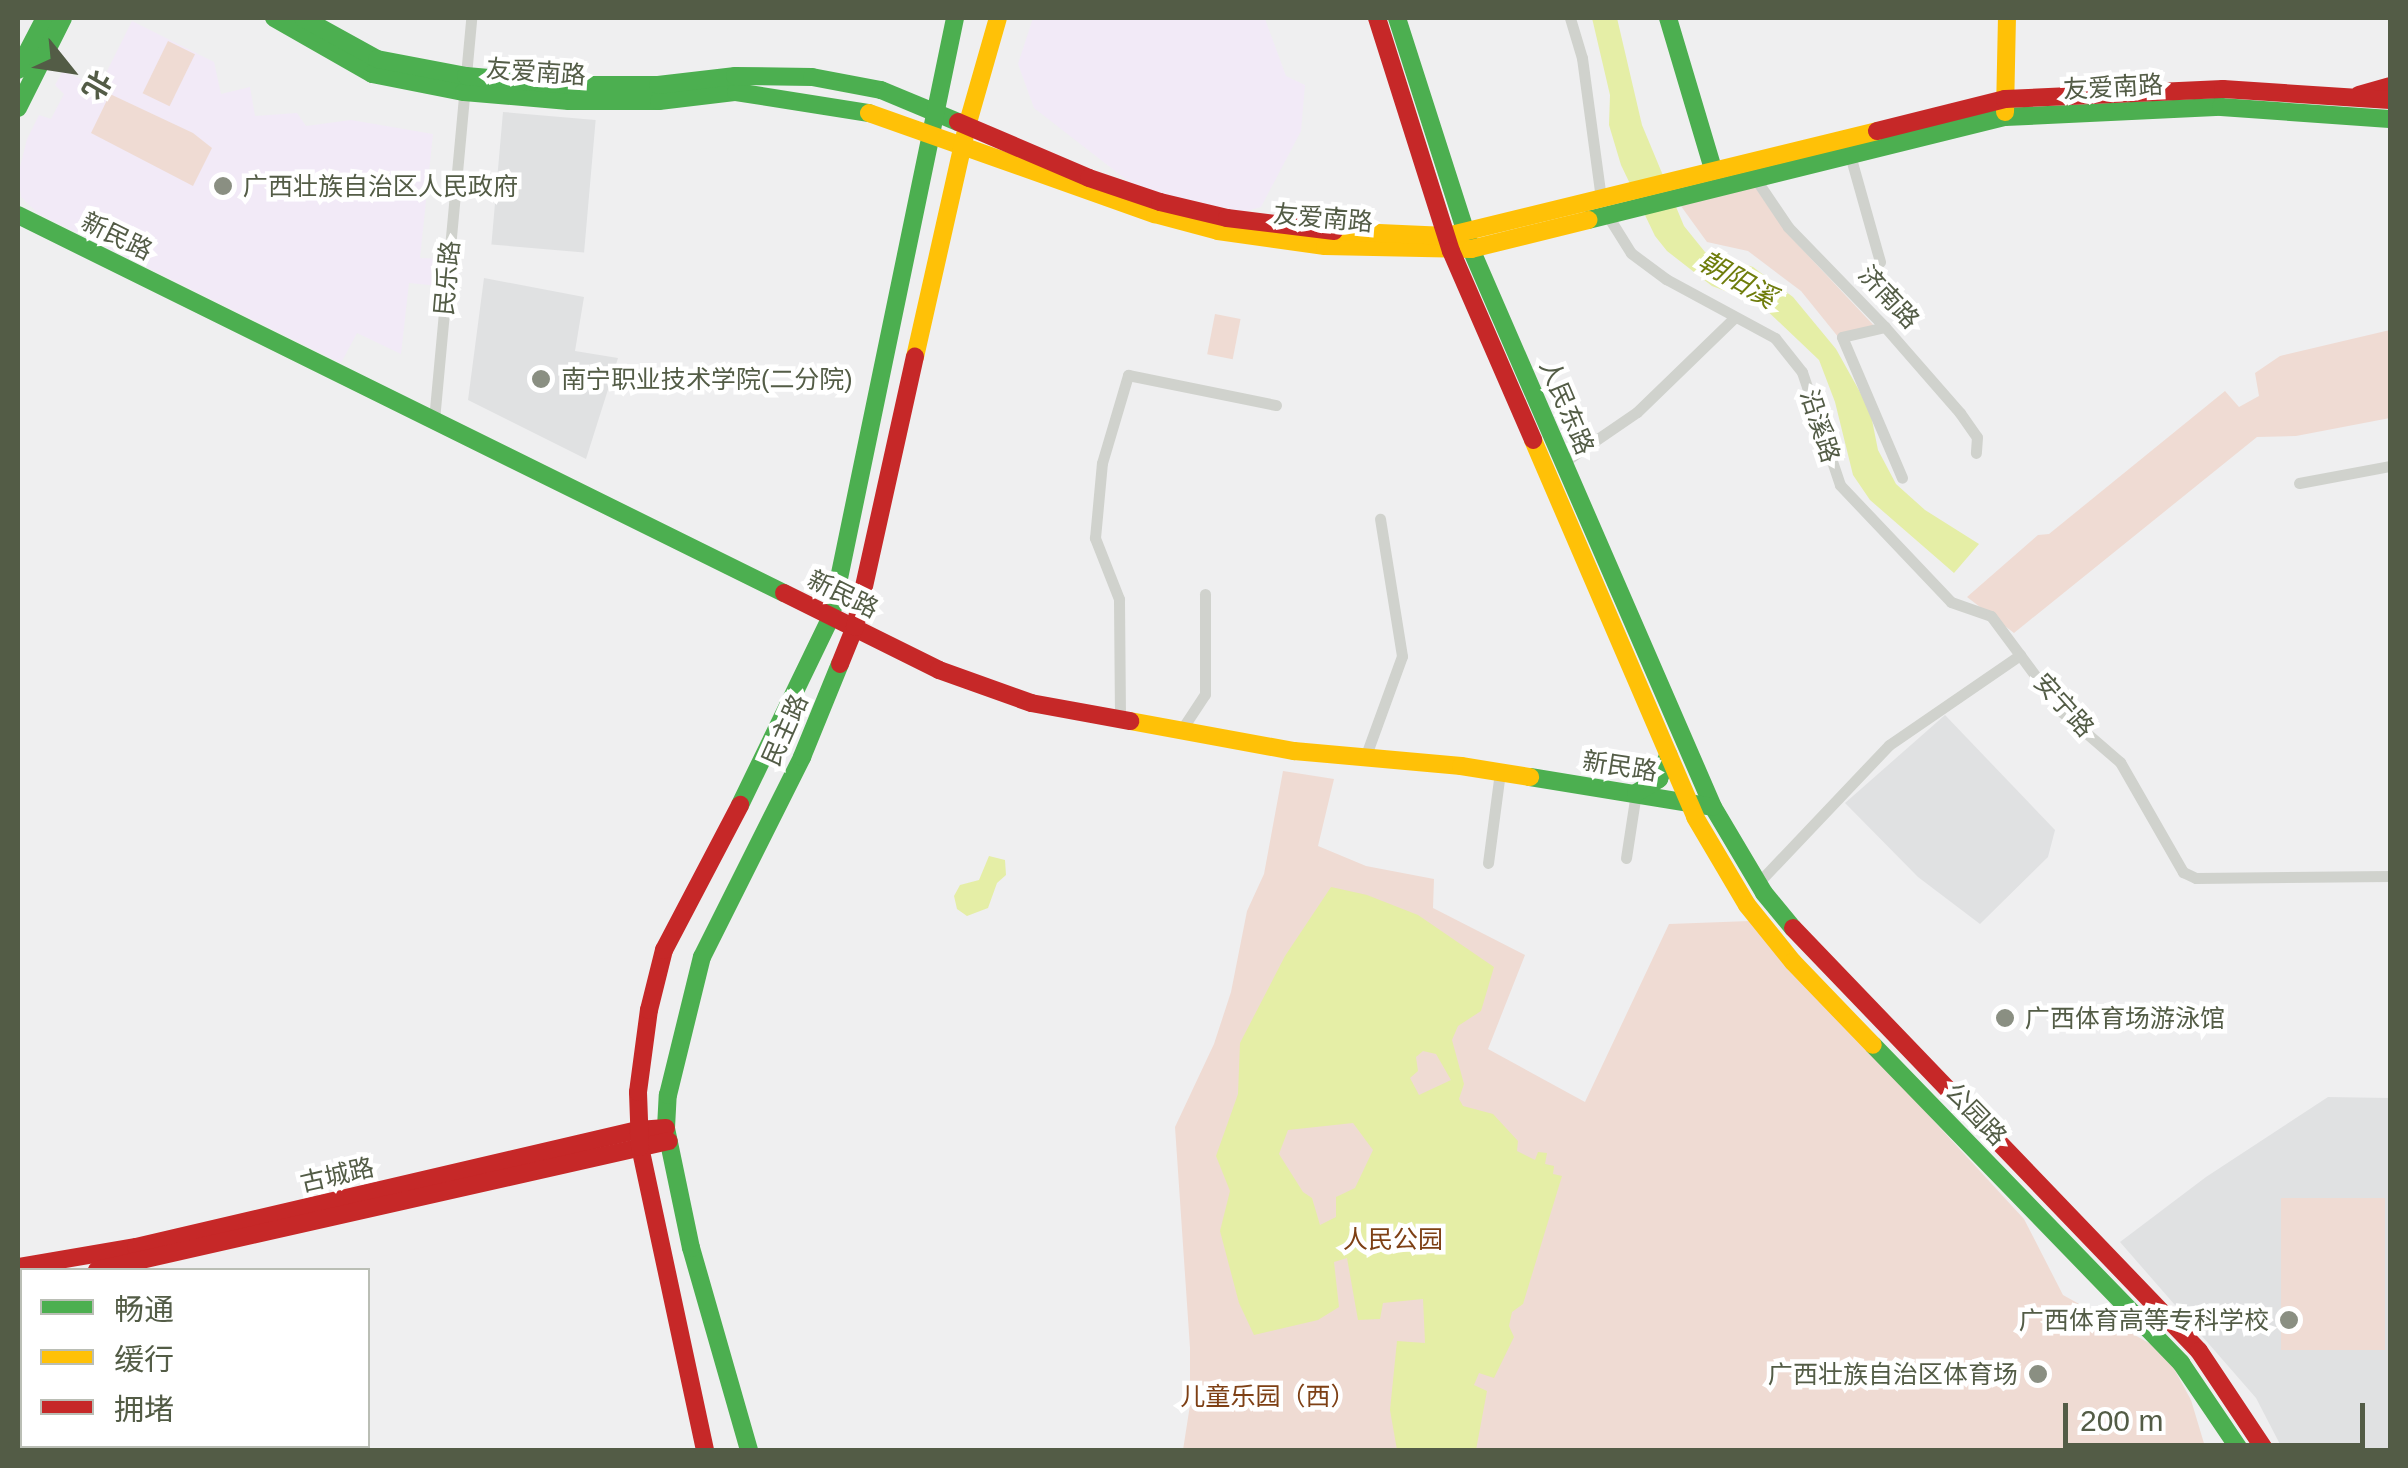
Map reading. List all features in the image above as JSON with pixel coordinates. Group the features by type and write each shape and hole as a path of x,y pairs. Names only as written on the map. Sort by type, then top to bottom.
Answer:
{"main road":[{"path":"18,70 45,18"},
{"path":"18,108 63,18"},
{"name":"友爱南路","path":"274,18 372,74 569,101 659,101 736,92 870,113 962,148 1218,231 1325,246 1459,243 1705,178 2005,108 2222,89 2390,100"},
{"name":"友爱南路","path":"302,18 378,59 465,84 658,85 735,76 812,77 880,90 1088,178 1210,214 1459,243"},
{"name":"民主路","path":"704,1450 639,1138 649,1010 664,950 756,775 831,617 955,18"},
{"name":"民主路","path":"749,1450 692,1248 667,1135 668,1096 702,957 802,757 855,627 967,126 998,18"},
{"name":"人民东路","path":"1377,18 1459,243 1689,803"},
{"name":"人民东路","path":"1397,18 1459,243 1564,462 1713,807"},
{"path":"1668,18 1705,178"},
{"path":"2005,108 2007,18"},
{"path":"2359,95 2390,86"},
{"name":"友爱南路","path":"1705,178 1755,178 1850,155 2005,108 2222,106 2390,119"},
{"name":"新民路","path":"18,215 940,670 1031,703 1294,750 1500,772 1713,807"},
{"path":"1636,793 1658,778 1668,754"},
{"name":"公园路","path":"1689,803 1747,905 1794,962 2181,1362 2240,1450"},
{"name":"公园路","path":"1713,807 1758,884 1809,948 2199,1351 2265,1450"},
{"name":"古城路","path":"105,1268 639,1138 667,1135"},
{"name":"古城路","path":"18,1268 139,1260"}],"street":[{"name":"民乐路","path":"434,420 471,18"},
{"path":"1570,18 1582,58 1607,205"},
{"path":"1850,155 1880,262"},
{"name":"济南路","path":"1755,178 1788,227 1885,327 1977,437 1976,454"},
{"name":"沿溪路","path":"1607,205 1631,253 1666,279 1775,338 1802,372 1840,485 1951,602 1991,616 2020,655"},
{"path":"1564,462 1637,412 1735,317"},
{"path":"1885,327 1842,337 1902,478"},
{"path":"1120,716 1119,599 1094,538 1102,463 1128,375 1276,405"},
{"path":"2298,482 2390,466"},
{"path":"1366,755 1402,656 1380,519"},
{"path":"1182,729 1205,694 1205,594"},
{"name":"安宁路","path":"1758,884 1888,745 2020,655 2062,712 2120,762 2183,872 2196,878 2390,876"},
{"path":"1488,863 1500,772"},
{"path":"1626,858 1636,793"}],"shaded area":[{"path":"1033,18 1265,19 1286,76 1305,85 1301,131 1261,207 1243,212 1137,188 1034,108 1018,64"},
{"name":"广西壮族自治区人民政府","path":"132,21 214,62 221,94 250,87 255,116 297,113 306,126 351,120 433,134 420,258 442,259 440,286 409,283 401,354 357,333 341,363 39,214 21,197 18,175 27,139 39,115 51,119 64,94 55,85 63,71 99,87"},
{"path":"503,112 596,120 584,253 491,244"},
{"name":"南宁职业技术学院(二分院)","path":"484,278 584,297 575,351 618,358 586,459 468,400"},
{"path":"1945,715 2055,830 2048,857 1980,924 1918,877 1845,803"},
{"name":"广西体育高等专科学校","path":"2328,1097 2390,1098 2390,1450 2283,1450 2256,1398 2120,1242 2206,1177"}],"green space":[{"path":"168,41 195,54 170,106 143,93"},
{"path":"110,94 193,133 212,148 193,186 91,133"},
{"path":"1752,183 1786,232 1879,331 1839,338 1801,291 1748,251 1707,242 1678,202"},
{"path":"1215,314 1241,319 1233,359 1207,354"},
{"path":"2390,330 2390,418 2296,436 2257,437 2014,633 1967,597 2038,535 2049,534 2225,391 2239,407 2259,396 2255,373 2280,356"},
{"name":"人民公园","path":"1283,771 1334,779 1318,846 1366,866 1434,879 1433,908 1525,955 1488,1049 1585,1102 1669,924 1750,921 2024,1219 2063,1295 2165,1352 2191,1400 2206,1450 1183,1450 1190,1405 1190,1348 1175,1127 1214,1044 1231,992 1247,911 1264,874"},
{"path":"2281,1198 2385,1198 2385,1350 2281,1350"}],"water":[{"name":"朝阳溪","path":"1592,18 1617,18 1642,125 1684,226 1705,252 1753,267 1793,297 1836,349 1870,410 1878,450 1896,484 1925,510 1979,544 1954,573 1870,500 1853,475 1835,402 1819,360 1760,304 1712,286 1667,251 1655,236 1621,165 1609,125 1610,95"},
{"path":"989,856 1005,860 1006,875 997,883 988,908 967,916 957,909 954,896 960,885 979,880"},
{"path":"1331,887 1367,895 1418,915 1494,967 1481,1011 1458,1026 1452,1040 1464,1084 1459,1099 1463,1106 1493,1114 1518,1141 1517,1151 1535,1160 1538,1152 1547,1153 1545,1164 1554,1166 1553,1174 1562,1176 1523,1304 1512,1312 1509,1326 1514,1337 1494,1378 1479,1373 1474,1385 1487,1391 1476,1450 1397,1450 1390,1410 1397,1341 1425,1343 1423,1299 1383,1303 1380,1319 1358,1320 1347,1258 1334,1262 1339,1307 1318,1320 1254,1335 1239,1303 1220,1231 1230,1191 1216,1156 1238,1094 1240,1043 1285,956","holes":["1423,1051 1436,1054 1451,1080 1419,1095 1410,1078 1418,1071 1416,1057","1353,1123 1373,1150 1355,1188 1336,1197 1336,1217 1320,1225 1312,1198 1303,1192 1279,1154 1288,1130"]}],"traffic: fast":[{"path":"18,70 45,18"},
{"path":"18,108 63,18"},
{"path":"274,18 372,74 464,92 569,101 659,101 736,92 869,113"},
{"path":"303,18 377,59 466,76 570,85 658,85 735,76 812,77 881,90 958,122"},
{"path":"740,805 831,617 955,18"},
{"path":"1397,18 1471,249 1713,807 1764,893 1793,928"},
{"path":"1668,18 1713,169"},
{"path":"1588,220 2005,117 2221,107 2390,119"},
{"path":"18,215 784,593"},
{"path":"749,1450 691,1248 666,1128 668,1095 702,957 802,757 840,664"},
{"path":"1636,793 1659,779 1668,755"},
{"path":"1530,777 1713,807"},
{"path":"1873,1045 2181,1363 2240,1450"}],"traffic: slow":[{"path":"915,357 967,126 998,18"},
{"path":"2005,112 2007,18"},
{"path":"869,113 1155,214 1218,231 1325,246 1471,249 1588,220"},
{"path":"1334,231 1447,236 1877,131"},
{"path":"1533,440 1695,817 1747,905 1793,962 1873,1045"},
{"path":"1130,721 1294,751 1461,766 1530,777"}],"traffic: jam":[{"path":"1377,18 1451,251 1533,440"},
{"path":"2359,95 2390,86"},
{"path":"1877,131 2005,99 2223,89 2390,100"},
{"path":"958,122 1089,178 1160,202 1227,218 1334,231"},
{"path":"840,664 855,627 915,357"},
{"path":"784,593 939,670 1031,703 1130,721"},
{"path":"705,1450 640,1147 638,1092 649,1010 664,950 740,805"},
{"path":"1793,928 2199,1351 2265,1450"},
{"path":"18,1267 136,1247 638,1130 666,1128"},
{"path":"106,1268 669,1141"}],"place":[{"name":"广西壮族自治区人民政府","path":"223,186"},
{"name":"南宁职业技术学院(二分院)","path":"541,379"},
{"name":"广西体育场游泳馆","path":"2005,1018"},
{"name":"广西体育高等专科学校","path":"2289,1320"},
{"name":"广西壮族自治区体育场","path":"2038,1374"}],"park label":[{"name":"儿童乐园（西）","path":"1268,1396"}]}
